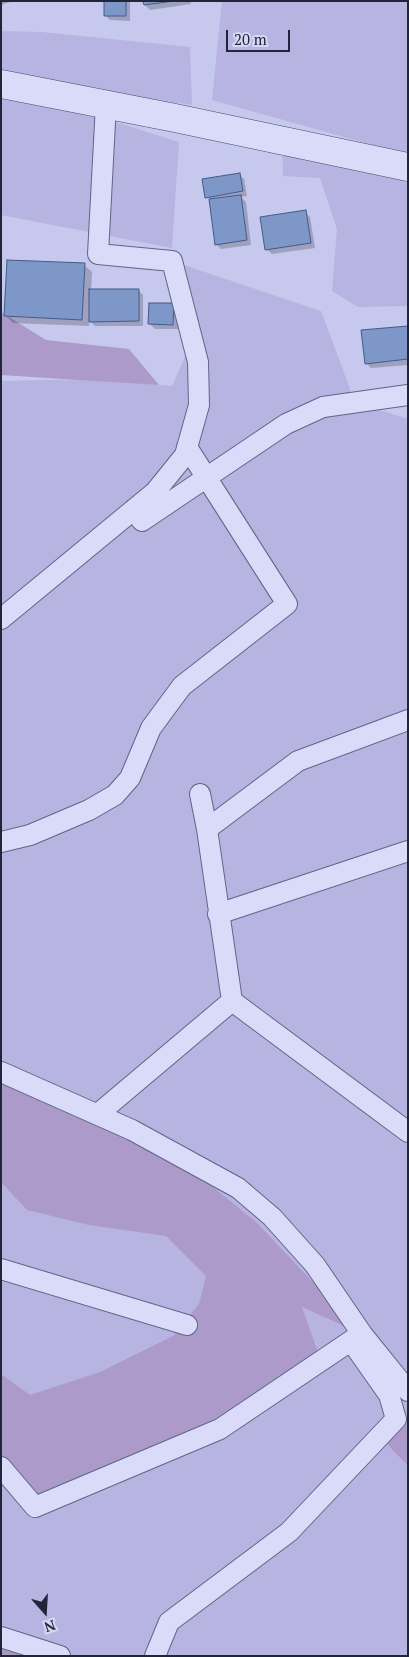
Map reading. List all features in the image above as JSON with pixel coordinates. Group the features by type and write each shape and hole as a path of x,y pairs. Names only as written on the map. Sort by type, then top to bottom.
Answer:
{"street":[{"path":"1,84 408,167"},
{"path":"1,618 155,492 185,455 199,405 198,362 172,261 98,254 106,104"},
{"path":"134,509 142,521 286,424 323,407 408,395"},
{"path":"1,842 30,835 89,810 115,795 130,778 151,728 182,686 287,604 187,447"},
{"path":"207,829 298,761 408,720"},
{"path":"200,794 207,829 232,1001 408,1132"},
{"path":"218,914 408,850"},
{"path":"98,1114 232,1001"},
{"path":"1,1072 132,1130 238,1188 272,1217 315,1265 389,1395 396,1419 289,1532 169,1622 155,1656"},
{"path":"1,1269 187,1325"},
{"path":"356,1337 408,1392"},
{"path":"1,1468 35,1507 220,1429 356,1337"},
{"path":"1,1636 60,1656"}],"shaded area":[{"path":"222,1 408,1 408,155 212,100"},
{"path":"1,31 42,32 190,47 192,105 1,77"},
{"path":"1,86 179,142 172,248 1,215"},
{"path":"282,140 408,170 408,306 358,307 332,291 337,229 320,178 283,176"},
{"path":"172,261 321,311 355,402 408,419 408,1420 380,1437 408,1466 408,1656 58,1656 1,1638 1,381 91,379 172,386 192,341"},
{"path":"1,312 46,340 129,349 159,385 1,375"},
{"path":"1,1064 165,1148 256,1222 362,1334 302,1307 321,1361 200,1437 35,1507 1,1467 1,1374 30,1395 100,1372 173,1336 199,1304 206,1276 166,1236 89,1225 27,1210 1,1182"},
{"path":"408,1418 408,1466 380,1437"},
{"path":"1,1637 60,1656 1,1656"}],"building":[{"path":"104,1 126,1 126,16 104,16"},
{"path":"143,1 174,1 144,5"},
{"path":"240,173 243,191 205,198 202,179"},
{"path":"241,195 247,240 215,245 209,199"},
{"path":"306,210 311,243 265,250 260,217"},
{"path":"7,260 85,263 82,320 4,316"},
{"path":"89,289 139,289 139,321 89,322"},
{"path":"149,303 174,303 173,325 148,324"},
{"path":"408,326 408,359 365,364 361,330"}]}
